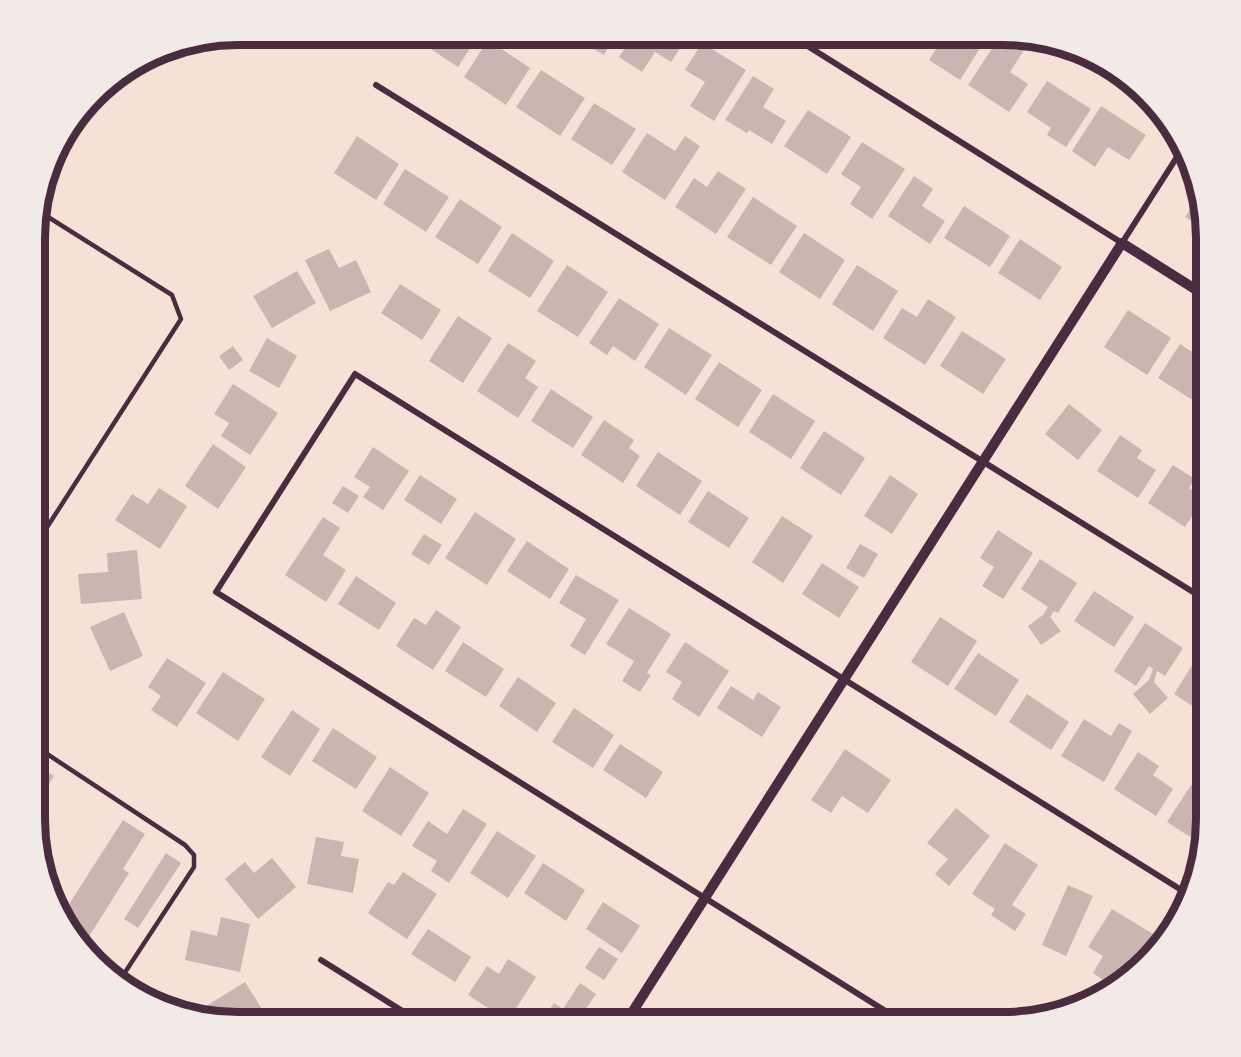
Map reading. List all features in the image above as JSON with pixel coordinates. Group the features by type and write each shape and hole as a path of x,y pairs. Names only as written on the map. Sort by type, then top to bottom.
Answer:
{"street":[{"path":"806,45 1196,290"},
{"path":"376,85 984,460 1196,594"},
{"path":"632,1012 1177,156"},
{"path":"887,1012 216,592 355,374 1182,890"},
{"path":"321,960 404,1012"}],"lane":[{"path":"45,530 181,319 172,295 47,216"},
{"path":"45,753 186,845 194,855 194,867 124,974"}],"building":[{"path":"425,45 472,45 458,67"},
{"path":"485,45 496,45 530,68 506,105 464,77"},
{"path":"587,45 610,45 604,55"},
{"path":"627,45 682,45 671,62 655,52 642,72 619,57"},
{"path":"701,45 705,45 746,70 714,121 690,106 705,82 685,70"},
{"path":"939,45 982,45 960,80 929,60"},
{"path":"994,45 1017,45 1024,50 1010,72 1028,84 1009,112 968,85"},
{"path":"541,70 585,98 560,136 516,107"},
{"path":"753,76 774,89 763,107 786,121 772,144 749,130 747,133 725,120"},
{"path":"1047,81 1091,109 1066,147 1047,135 1051,128 1027,112"},
{"path":"594,103 636,129 612,165 571,139"},
{"path":"1101,106 1146,135 1129,160 1108,147 1095,167 1072,151"},
{"path":"808,110 851,137 827,174 784,146"},
{"path":"647,133 675,151 685,136 700,146 665,200 622,172"},
{"path":"357,136 399,164 376,200 334,173"},
{"path":"862,142 905,169 872,219 850,204 861,187 841,174"},
{"path":"405,169 449,197 426,232 383,204"},
{"path":"718,171 746,189 716,234 675,207 694,178 707,187"},
{"path":"914,176 933,189 922,206 945,221 930,244 888,216"},
{"path":"753,197 797,226 771,265 727,237"},
{"path":"460,199 502,227 478,264 435,237"},
{"path":"1193,205 1196,224 1185,217"},
{"path":"964,206 1010,236 990,267 944,238"},
{"path":"512,233 554,261 530,298 488,271"},
{"path":"804,233 845,260 820,299 779,272"},
{"path":"1020,239 1062,267 1040,300 998,273"},
{"path":"329,249 339,268 356,260 371,292 330,311 305,260"},
{"path":"567,265 608,292 578,337 537,311"},
{"path":"857,265 898,291 873,331 832,304"},
{"path":"297,271 316,303 272,328 253,296"},
{"path":"400,284 441,310 422,340 381,313"},
{"path":"619,298 659,324 635,361 613,346 607,355 589,343"},
{"path":"928,299 956,317 925,365 883,338 902,308 917,317"},
{"path":"1128,310 1171,338 1147,375 1104,347"},
{"path":"458,316 492,338 463,383 429,361"},
{"path":"669,328 712,355 686,395 644,367"},
{"path":"962,331 1006,359 983,394 940,366"},
{"path":"267,338 297,356 279,388 249,371"},
{"path":"508,343 536,361 525,378 538,387 518,418 477,391"},
{"path":"1180,344 1196,354 1196,402 1158,378"},
{"path":"233,346 243,360 229,370 219,356"},
{"path":"719,362 762,390 738,427 695,399"},
{"path":"233,384 278,413 250,455 221,436 229,423 214,414"},
{"path":"551,389 593,417 573,448 531,421"},
{"path":"773,394 815,421 791,459 749,432"},
{"path":"1069,404 1102,430 1078,460 1045,434"},
{"path":"604,420 634,440 629,448 640,456 623,483 581,455"},
{"path":"824,431 865,458 841,495 800,468"},
{"path":"1120,435 1142,450 1137,458 1156,470 1138,498 1097,471"},
{"path":"213,444 246,467 218,509 185,486"},
{"path":"373,447 409,471 383,510 363,497 370,487 354,477"},
{"path":"658,452 702,481 680,515 636,486"},
{"path":"1173,465 1195,479 1189,488 1196,493 1196,510 1185,527 1148,503"},
{"path":"420,475 457,499 441,524 404,500"},
{"path":"890,475 918,494 892,534 864,516"},
{"path":"343,486 359,496 348,513 332,503"},
{"path":"159,488 187,506 160,549 115,520 132,494 148,504"},
{"path":"708,491 749,518 729,548 688,522"},
{"path":"475,512 516,539 487,585 445,558"},
{"path":"782,516 813,536 783,583 752,562"},
{"path":"323,517 340,528 323,555 346,570 326,602 285,575"},
{"path":"998,530 1033,553 1003,599 982,586 994,567 980,558"},
{"path":"424,534 442,545 429,565 411,554"},
{"path":"527,541 569,569 550,599 507,571"},
{"path":"860,544 878,554 864,578 846,568"},
{"path":"137,550 142,599 81,604 78,574 108,572 107,553"},
{"path":"1040,559 1077,583 1058,613 1054,611 1050,617 1061,631 1041,645 1028,626 1043,615 1048,607 1021,589"},
{"path":"822,563 859,587 839,618 802,594"},
{"path":"576,575 619,600 585,655 570,646 586,619 559,603"},
{"path":"356,576 396,603 379,630 338,604"},
{"path":"1094,591 1134,617 1114,647 1074,621"},
{"path":"629,608 671,634 647,673 651,675 640,692 622,681 634,661 606,644"},
{"path":"436,610 461,627 433,670 396,646 414,618 426,625"},
{"path":"124,612 143,656 110,671 90,627"},
{"path":"940,617 977,641 948,686 911,662"},
{"path":"1145,623 1183,648 1165,676 1157,671 1154,682 1168,698 1150,714 1133,694 1149,680 1153,669 1149,666 1136,686 1114,671"},
{"path":"463,642 504,669 486,697 445,671"},
{"path":"685,642 729,671 699,717 672,699 682,682 666,672"},
{"path":"978,653 1019,680 996,716 954,689"},
{"path":"167,658 206,683 177,727 151,710 161,696 148,687"},
{"path":"1196,659 1196,708 1174,694"},
{"path":"223,672 265,699 238,741 196,713"},
{"path":"518,677 556,703 537,732 499,706"},
{"path":"731,686 753,700 758,692 781,707 762,737 717,708"},
{"path":"1027,694 1069,722 1051,750 1009,722"},
{"path":"574,708 614,735 593,768 552,742"},
{"path":"292,710 320,729 290,776 261,757"},
{"path":"1084,719 1111,736 1119,723 1132,731 1104,782 1061,756"},
{"path":"333,728 377,757 356,789 312,761"},
{"path":"620,744 663,772 646,798 603,770"},
{"path":"845,749 891,780 868,813 842,796 831,813 811,800"},
{"path":"1138,752 1159,766 1153,775 1173,789 1156,816 1114,789"},
{"path":"390,767 429,793 401,836 362,811"},
{"path":"45,770 54,776 45,790"},
{"path":"1191,785 1196,789 1194,840 1167,822"},
{"path":"956,808 990,836 949,886 935,874 948,859 927,843"},
{"path":"463,809 487,824 449,883 431,871 437,861 412,846 428,821 447,834"},
{"path":"123,820 145,834 123,869 129,873 88,939 67,907"},
{"path":"497,831 536,856 508,898 470,873"},
{"path":"316,837 344,842 341,856 359,859 353,893 307,884"},
{"path":"1005,843 1038,865 1012,905 1026,914 1015,931 991,915 995,909 972,894"},
{"path":"166,853 181,863 138,928 124,919"},
{"path":"272,858 296,887 258,919 225,879 245,862 254,873"},
{"path":"543,863 585,890 566,921 524,893"},
{"path":"403,872 437,894 407,939 368,913 388,882 394,885"},
{"path":"1068,885 1093,896 1066,956 1042,945"},
{"path":"603,902 640,926 622,953 586,929"},
{"path":"1112,909 1153,934 1139,955 1134,960 1130,958 1123,970 1106,982 1093,973 1103,956 1088,947"},
{"path":"221,917 250,924 240,972 185,960 191,930 217,936"},
{"path":"428,929 471,957 455,982 411,954"},
{"path":"599,947 618,959 604,980 585,968"},
{"path":"508,959 536,977 514,1012 494,1012 468,995 487,966 499,974"},
{"path":"245,982 264,1012 238,1012 203,1008"},
{"path":"580,983 596,994 584,1012 548,1012 554,1003 563,1009"}]}
